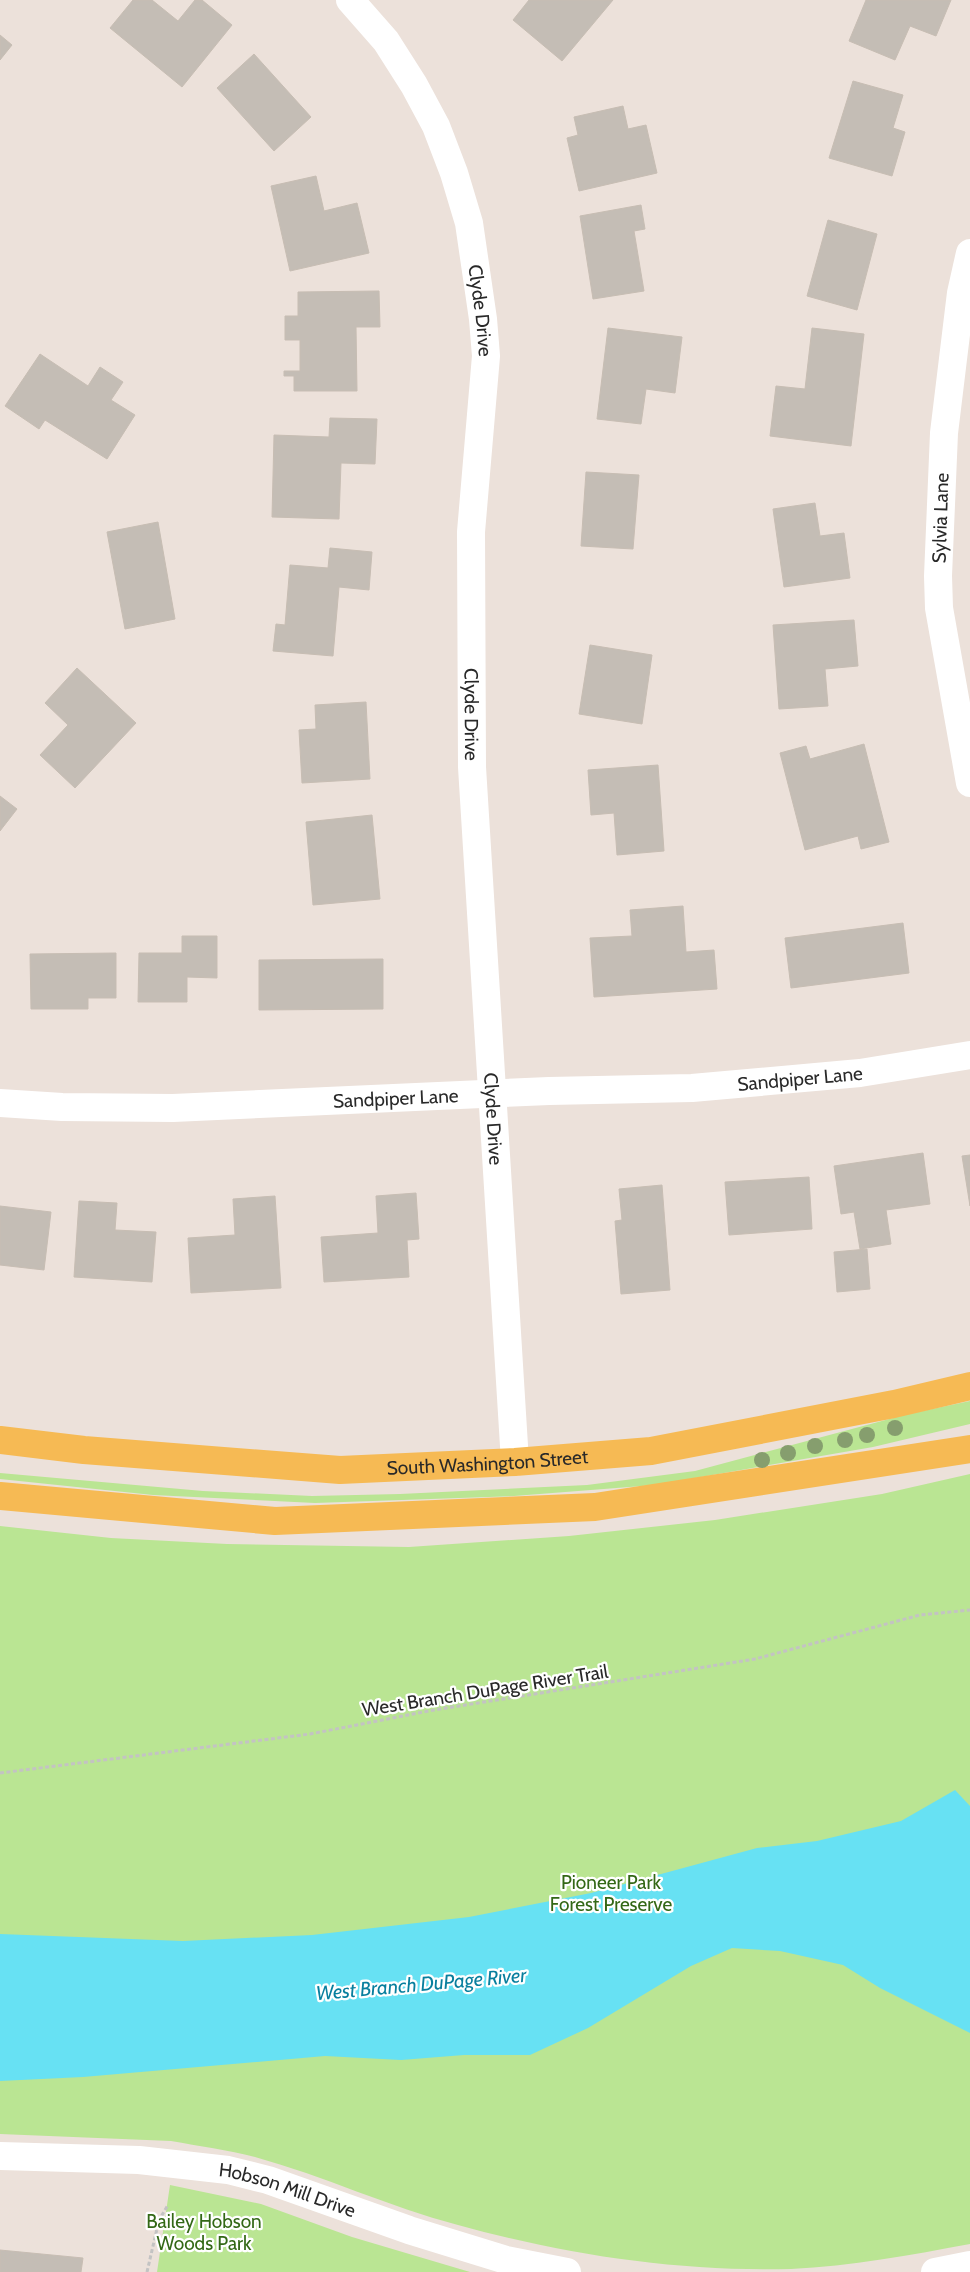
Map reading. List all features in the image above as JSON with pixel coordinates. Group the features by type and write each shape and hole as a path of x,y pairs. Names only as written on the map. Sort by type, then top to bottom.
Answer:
{"main road":[{"name":"South Washington Street","path":"0,1440 84,1450 340,1470 515,1462 651,1451 894,1404 970,1386"},
{"path":"0,1496 275,1521 585,1507 970,1449"}],"street":[{"name":"Clyde Drive","path":"363,4 414,85 436,126 454,173 469,223 484,319 486,356 470,532 472,767 515,1462"},
{"name":"Sylvia Lane","path":"970,253 960,293 944,433 938,576 939,608 970,783"},
{"name":"Sandpiper Lane","path":"0,1102 62,1107 173,1108 549,1091 692,1088 860,1073 970,1055"},
{"name":"Hobson Mill Drive","path":"0,2156 139,2160 228,2170 268,2180 444,2241 506,2260 567,2272"},
{"path":"935,2272 970,2265"}],"path":[{"name":"West Branch DuPage River Trail","path":"0,1772 310,1734 434,1710 755,1659 920,1615 970,1610"},
{"path":"147,2272 159,2220 168,2205"}],"green space":[{"path":"970,1401 970,1424 873,1447 655,1485 514,1496 315,1503 153,1495 0,1479 0,1473 203,1491 312,1496 400,1494 587,1485 695,1471 908,1414"},
{"name":"Pioneer Park Forest Preserve","path":"970,1474 970,2244 881,2260 813,2268 707,2268 665,2264 581,2253 499,2236 432,2218 306,2173 255,2157 224,2150 171,2141 0,2134 0,1526 111,1538 227,1544 409,1547 569,1536 715,1520 882,1494"},
{"name":"Bailey Hobson Woods Park","path":"170,2185 261,2204 352,2237 470,2272 157,2272"}],"water":[{"name":"West Branch DuPage River","path":"955,1790 970,1806 970,2033 880,1988 843,1965 780,1951 732,1948 691,1966 588,2028 530,2055 464,2055 401,2060 325,2056 83,2077 0,2081 0,1934 183,1941 312,1935 469,1917 591,1893 757,1848 817,1841 901,1821"}],"building":[{"path":"133,0 152,0 178,21 195,0 202,0 232,25 182,87 110,28"},
{"path":"529,0 613,0 562,61 513,20"},
{"path":"866,0 951,0 936,36 910,26 895,60 849,41"},
{"path":"0,35 12,45 0,60"},
{"path":"254,54 311,117 274,151 217,88"},
{"path":"853,81 903,95 893,128 905,132 892,176 829,158"},
{"path":"623,106 628,129 646,125 657,173 579,191 567,138 578,135 574,117"},
{"path":"316,176 324,211 357,203 369,253 290,271 271,186"},
{"path":"641,205 645,229 634,231 644,291 593,299 580,216"},
{"path":"828,220 877,234 857,310 807,296"},
{"path":"379,291 380,327 356,327 357,391 294,391 294,376 284,376 284,371 300,371 300,340 285,340 285,316 298,316 298,292"},
{"path":"608,328 682,337 675,393 646,389 641,424 597,419"},
{"path":"812,328 864,334 851,446 770,436 776,386 805,389"},
{"path":"40,354 88,386 100,367 123,382 111,400 135,415 107,459 45,420 39,429 5,406"},
{"path":"330,418 377,419 375,464 341,463 339,519 272,517 274,435 329,437"},
{"path":"586,472 639,475 633,549 581,546"},
{"path":"815,503 820,536 844,533 850,578 784,587 773,509"},
{"path":"158,522 175,619 125,629 107,532"},
{"path":"330,548 372,552 369,590 339,587 333,656 273,651 276,624 285,625 290,565 328,568"},
{"path":"854,620 858,666 825,669 828,706 779,709 773,625"},
{"path":"590,645 652,655 642,724 579,714"},
{"path":"77,668 136,723 75,788 40,755 68,725 45,703"},
{"path":"366,702 370,779 302,783 299,730 316,729 315,705"},
{"path":"864,744 889,842 861,849 858,836 805,850 780,753 806,746 810,759"},
{"path":"658,765 664,851 617,855 614,813 591,815 588,770"},
{"path":"0,796 17,809 0,831"},
{"path":"372,815 380,899 313,905 306,822"},
{"path":"683,906 686,952 714,950 717,989 594,997 590,938 632,936 630,910"},
{"path":"903,923 909,973 791,988 785,938"},
{"path":"182,936 217,936 217,978 187,977 187,1002 138,1002 139,953 182,953"},
{"path":"116,953 116,998 88,998 88,1009 31,1009 30,954"},
{"path":"383,959 383,1009 259,1010 259,960"},
{"path":"923,1153 930,1204 886,1210 891,1244 860,1249 854,1212 841,1214 834,1166"},
{"path":"970,1155 970,1206 962,1156"},
{"path":"809,1177 812,1229 729,1235 725,1182"},
{"path":"662,1185 670,1290 621,1294 615,1221 622,1220 619,1189"},
{"path":"416,1193 419,1239 407,1240 409,1277 324,1282 321,1237 378,1233 376,1196"},
{"path":"275,1196 281,1288 191,1293 188,1238 235,1235 233,1199"},
{"path":"79,1201 117,1203 115,1230 156,1232 152,1282 74,1277"},
{"path":"0,1206 51,1212 44,1270 0,1265"},
{"path":"867,1249 870,1289 837,1292 834,1252"},
{"path":"0,2250 83,2258 81,2272 0,2272"}]}
